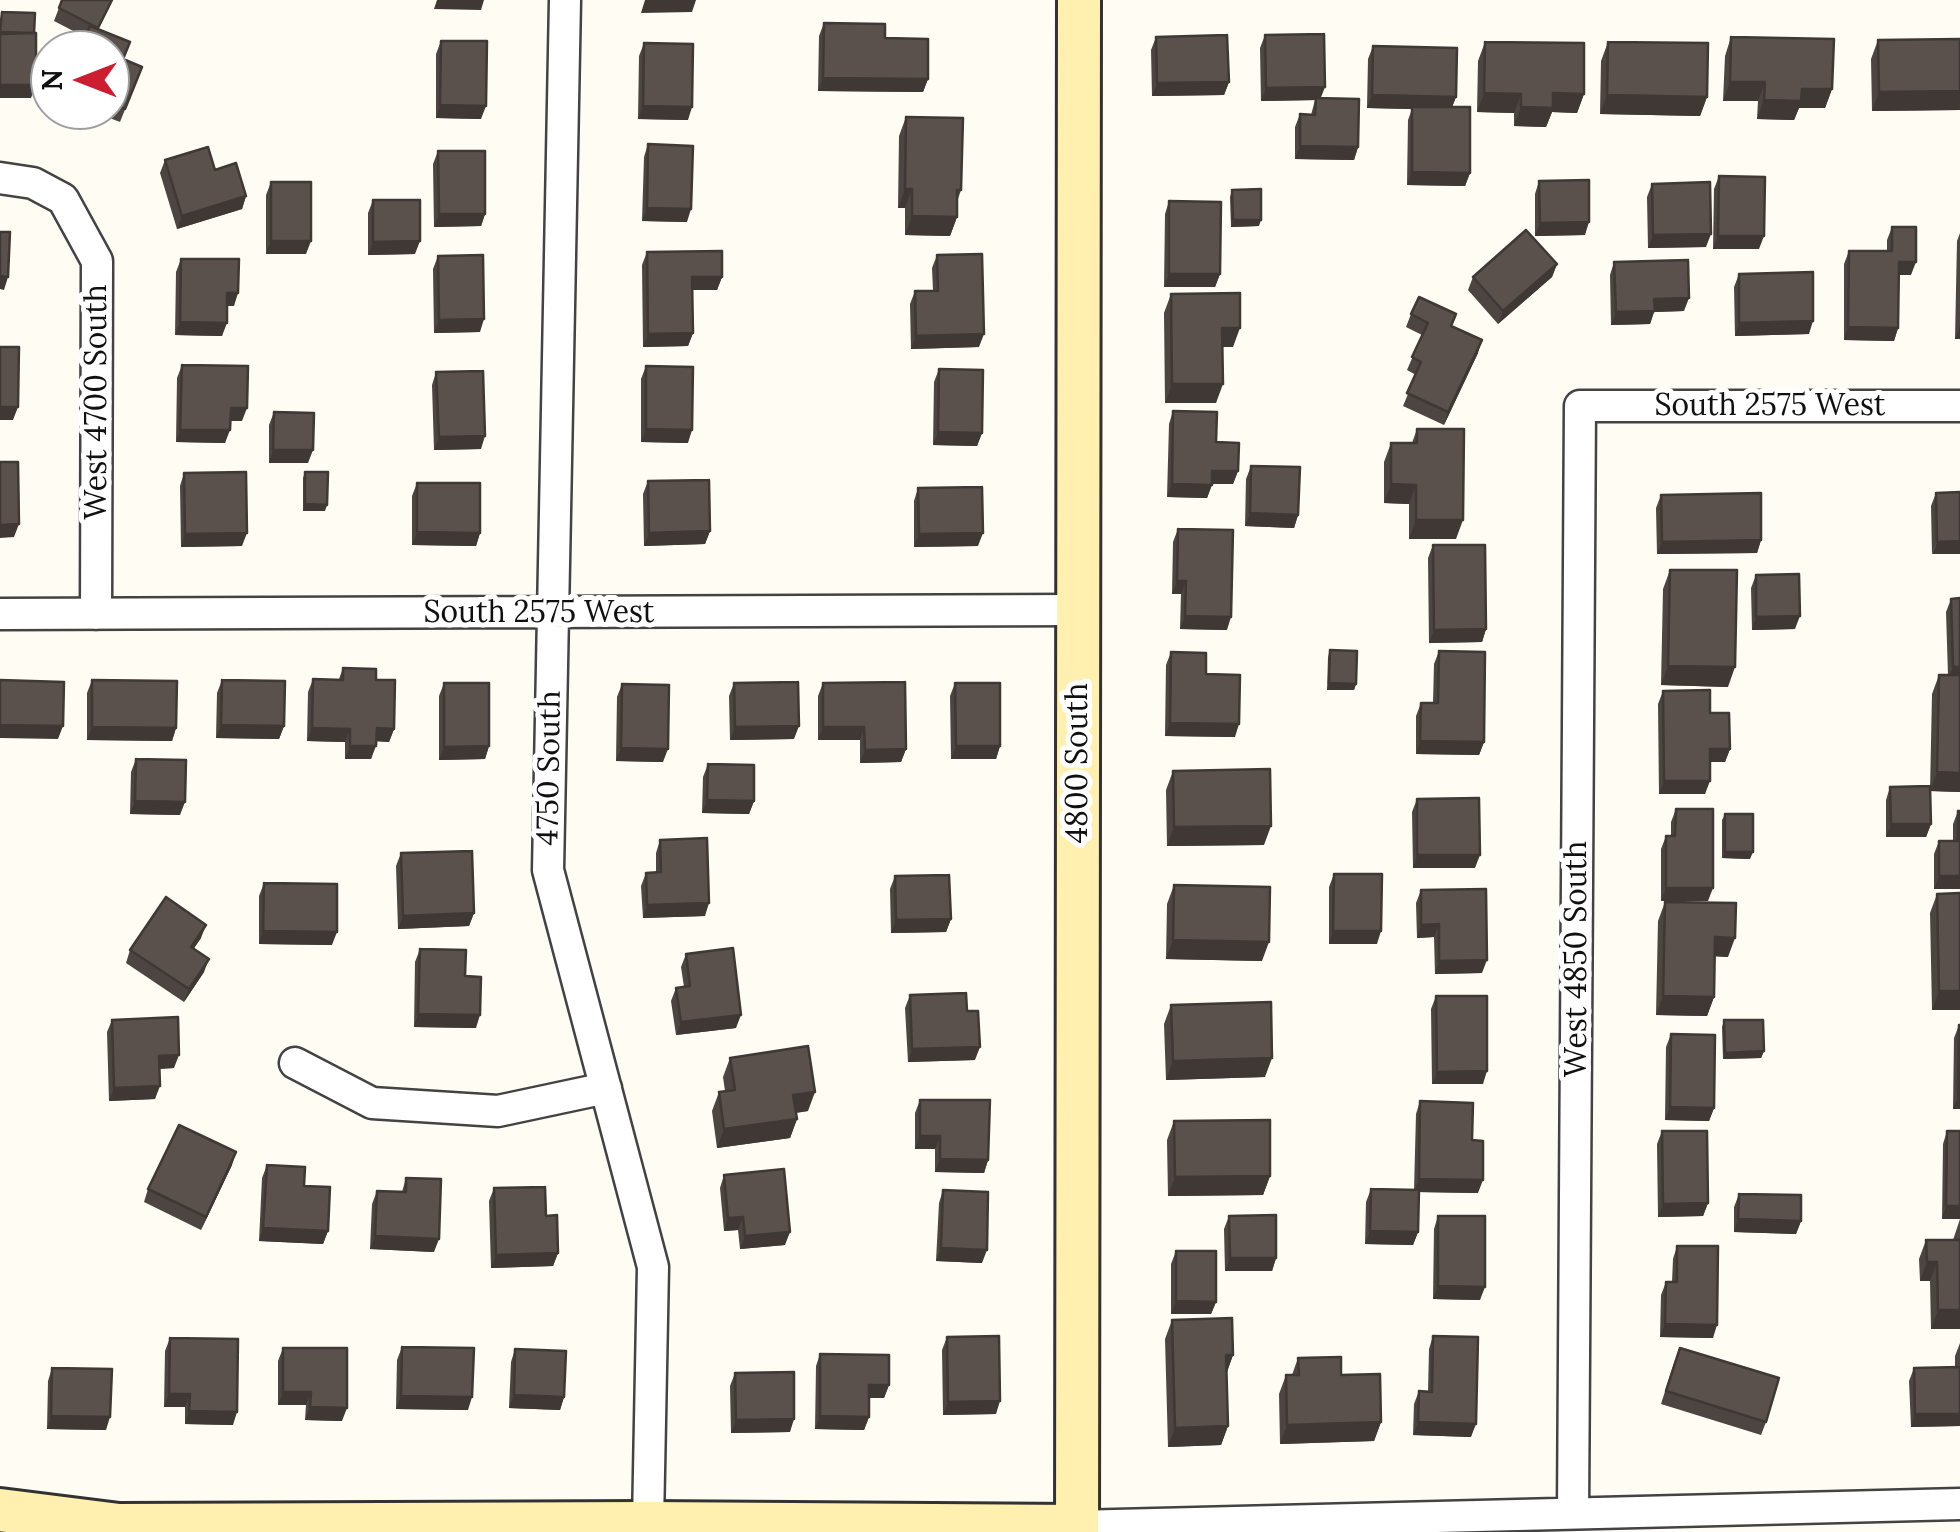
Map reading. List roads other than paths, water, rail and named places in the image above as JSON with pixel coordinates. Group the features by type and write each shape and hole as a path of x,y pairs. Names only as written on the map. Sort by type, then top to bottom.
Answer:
{"main road":[{"name":"4800 South","path":"1075,1530 1079,0"},
{"path":"0,1510 119,1524 648,1523 1075,1530"}],"street":[{"name":"4750 South","path":"564,0 548,870 653,1267 648,1523"},
{"name":"West 4700 South","path":"0,178 33,184 64,199 97,260 96,614"},
{"name":"South 2575 West","path":"1580,406 1960,406"},
{"name":"West 4850 South","path":"1574,1513 1580,406"},
{"name":"South 2575 West","path":"0,614 1078,610"},
{"path":"295,1063 372,1103 498,1111 606,1088"},
{"path":"1075,1530 1960,1504"}]}
